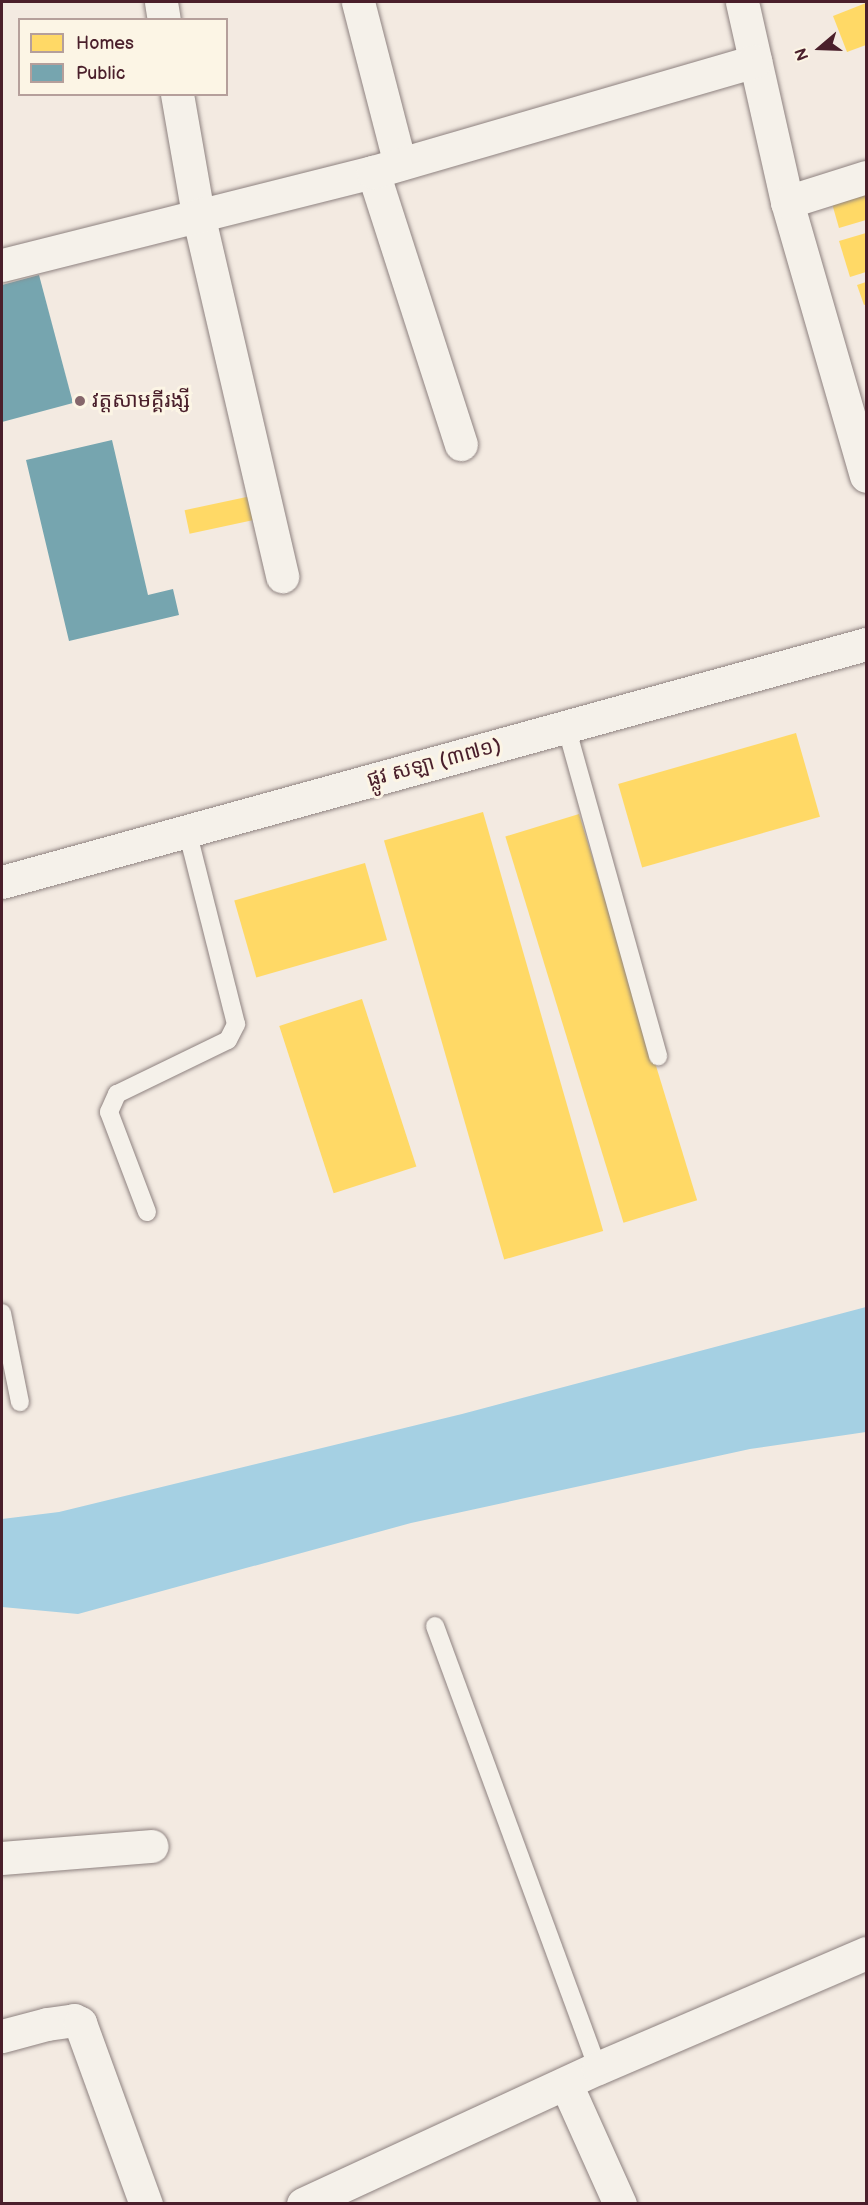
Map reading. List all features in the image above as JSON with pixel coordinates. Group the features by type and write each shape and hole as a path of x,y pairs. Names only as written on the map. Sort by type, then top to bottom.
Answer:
{"street":[{"path":"161,2 164,18"},
{"path":"358,2 387,168 461,444"},
{"path":"742,2 787,202 858,414 867,476"},
{"path":"2,265 387,168 755,61"},
{"path":"177,96 198,214 282,576"},
{"path":"787,202 867,177"},
{"name":"ផ្លូវ សឡា (៣៧១)","path":"2,882 867,644"},
{"path":"2,1858 152,1846"},
{"path":"303,2204 598,2068 867,1953"},
{"path":"2,2036 78,2020 146,2204"},
{"path":"566,2084 620,2204"}],"lane":[{"path":"566,726 658,1056"},
{"path":"147,1212 109,1112 117,1094 210,1051 228,1040 236,1024 187,831"},
{"path":"2,1313 20,1402"},
{"path":"435,1626 598,2068"}],"water":[{"path":"866,1307 866,1432 750,1449 411,1523 78,1614 2,1607 2,1519 59,1512 462,1414"}],"building: Homes":[{"path":"866,3 866,45 847,52 833,16"},
{"path":"866,189 866,220 839,228 831,200"},
{"path":"866,233 866,272 850,277 839,241"},
{"path":"866,282 866,304 864,305 857,285"},
{"path":"256,495 261,518 190,534 185,510"},
{"path":"796,733 820,817 642,868 618,784"},
{"path":"483,812 603,1231 504,1260 384,840"},
{"path":"579,814 697,1200 623,1223 505,837"},
{"path":"365,863 387,940 256,977 234,900"},
{"path":"362,999 416,1166 334,1193 279,1026"}],"building: Public":[{"path":"39,275 73,403 2,422 2,285"},
{"path":"112,440 148,595 173,589 179,615 69,641 26,460"}],"place":[{"name":"វត្តសាមគ្គីរង្សី","path":"80,401"}]}
